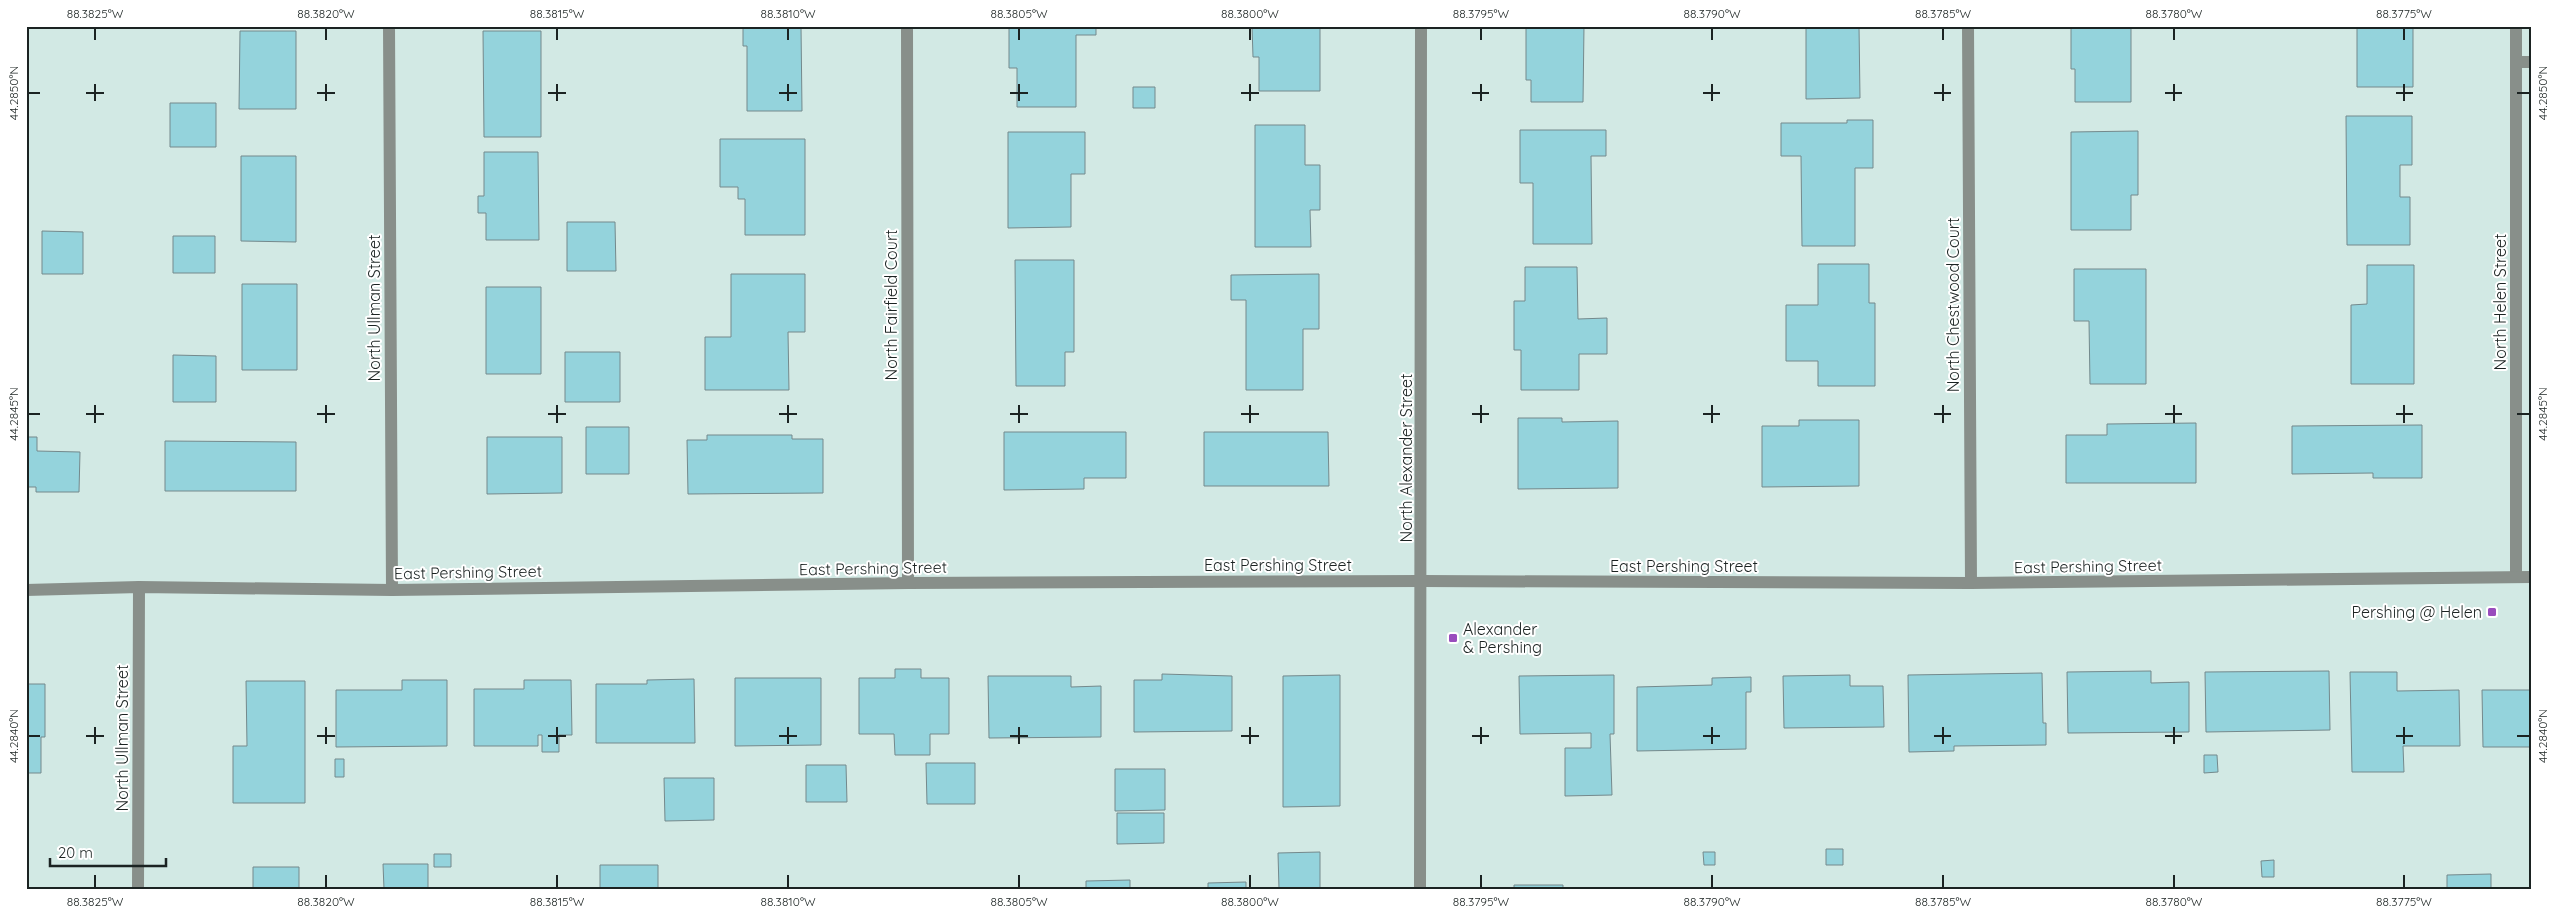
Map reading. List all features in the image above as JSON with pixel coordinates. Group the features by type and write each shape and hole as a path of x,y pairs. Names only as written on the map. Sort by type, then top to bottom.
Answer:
{"street":[{"name":"North Ullman Street","path":"389,26 392,590"},
{"name":"North Fairfield Court","path":"907,26 908,583"},
{"name":"North Alexander Street","path":"1420,889 1422,581 1421,26"},
{"name":"North Chestwood Court","path":"1968,26 1971,583"},
{"name":"North Helen Street","path":"2516,26 2516,577"},
{"path":"2516,62 2531,62"},
{"name":"East Pershing Street","path":"26,590 139,587 392,590 908,583 1422,581 1971,583 2531,577"},
{"name":"North Ullman Street","path":"138,889 139,587"}],"building":[{"path":"743,26 801,26 802,111 747,111 747,46 743,46"},
{"path":"1009,26 1096,26 1096,35 1076,35 1076,107 1017,107 1017,68 1009,68"},
{"path":"1252,26 1320,26 1320,91 1259,91 1259,57 1253,57"},
{"path":"1526,26 1584,26 1583,102 1531,102 1531,80 1526,80"},
{"path":"1806,26 1859,26 1860,98 1806,99"},
{"path":"2071,26 2131,26 2131,102 2075,102 2075,69 2071,69"},
{"path":"2366,26 2413,26 2413,87 2357,87 2357,28"},
{"path":"240,31 296,31 296,109 239,109"},
{"path":"483,31 541,31 541,137 484,137"},
{"path":"1133,87 1155,87 1155,108 1133,108"},
{"path":"170,103 216,103 216,147 170,147"},
{"path":"2346,116 2412,116 2412,165 2400,165 2400,197 2410,197 2410,245 2347,245"},
{"path":"1847,120 1873,120 1873,168 1855,168 1855,246 1802,246 1801,156 1781,156 1781,123 1847,123"},
{"path":"1255,125 1305,125 1305,165 1320,165 1320,210 1310,210 1311,247 1255,247"},
{"path":"1520,130 1606,130 1606,156 1591,156 1592,244 1533,244 1533,183 1520,183"},
{"path":"2138,131 2138,195 2131,195 2131,230 2071,230 2071,132"},
{"path":"1008,132 1085,132 1085,174 1071,174 1071,227 1008,228"},
{"path":"720,139 805,139 805,235 745,235 745,199 738,199 738,187 720,187"},
{"path":"484,152 538,152 539,240 486,240 486,213 478,213 478,196 484,196"},
{"path":"241,156 296,156 296,242 241,241"},
{"path":"567,222 615,222 616,271 567,271"},
{"path":"42,231 83,232 83,274 42,274"},
{"path":"173,236 215,236 215,273 173,273"},
{"path":"1015,260 1074,260 1074,352 1065,352 1065,386 1016,386"},
{"path":"1818,264 1869,264 1869,303 1875,303 1875,386 1818,386 1818,361 1786,361 1786,305 1818,305"},
{"path":"2367,265 2414,265 2414,384 2351,384 2351,305 2367,304"},
{"path":"1525,267 1577,267 1578,319 1607,318 1607,354 1579,354 1579,390 1521,390 1521,350 1514,350 1514,301 1525,301"},
{"path":"2074,269 2146,269 2146,384 2090,384 2089,321 2074,321"},
{"path":"731,274 805,274 805,332 788,332 789,390 705,390 705,337 731,337"},
{"path":"1319,274 1319,329 1303,329 1303,390 1246,390 1246,300 1231,300 1231,275"},
{"path":"242,284 297,284 297,370 242,370"},
{"path":"486,287 541,287 541,374 486,374"},
{"path":"565,352 620,352 620,402 565,402"},
{"path":"173,355 216,356 216,402 173,402"},
{"path":"1518,418 1562,418 1562,422 1618,421 1618,488 1518,489"},
{"path":"1799,420 1859,420 1859,486 1762,487 1762,426 1799,426"},
{"path":"2196,423 2196,483 2066,483 2066,435 2107,435 2107,424"},
{"path":"2422,425 2422,478 2373,478 2373,473 2292,474 2292,426"},
{"path":"586,427 629,427 629,474 586,474"},
{"path":"1004,432 1126,432 1126,478 1084,478 1084,489 1004,490"},
{"path":"1204,432 1328,432 1329,486 1204,486"},
{"path":"707,435 792,435 792,439 823,439 823,493 688,494 687,440 707,440"},
{"path":"26,437 37,437 37,451 80,452 79,492 36,492 36,487 26,487"},
{"path":"487,437 562,437 562,493 487,494"},
{"path":"165,441 296,442 296,491 165,491"},
{"path":"895,669 921,669 921,678 949,678 949,734 930,734 930,755 895,755 894,734 859,734 859,678 895,678"},
{"path":"2151,671 2151,683 2189,682 2189,732 2068,733 2067,672"},
{"path":"2329,671 2330,730 2206,732 2205,672"},
{"path":"2350,672 2397,672 2397,691 2459,690 2460,746 2403,746 2404,772 2352,772"},
{"path":"2042,673 2043,723 2046,723 2046,745 1954,746 1954,751 1909,752 1908,675"},
{"path":"1162,674 1232,676 1232,731 1134,732 1134,680 1162,680"},
{"path":"1340,675 1340,806 1283,807 1283,676"},
{"path":"1614,675 1614,734 1610,734 1612,795 1565,796 1565,748 1591,748 1591,733 1520,734 1519,676"},
{"path":"1850,675 1850,686 1883,686 1884,727 1784,728 1783,676"},
{"path":"988,676 1071,676 1071,687 1101,686 1101,737 989,738"},
{"path":"1751,677 1751,692 1746,692 1746,749 1637,751 1637,687 1712,685 1712,678"},
{"path":"735,678 821,678 821,745 735,746"},
{"path":"694,679 695,743 596,743 596,684 647,684 647,680"},
{"path":"402,680 447,680 447,746 336,747 336,690 402,690"},
{"path":"524,680 571,680 572,735 559,735 559,752 542,752 542,735 538,735 538,746 474,746 474,689 524,689"},
{"path":"246,681 305,681 305,803 233,803 233,746 247,746"},
{"path":"26,684 45,684 45,737 41,737 41,773 26,773"},
{"path":"2482,690 2531,690 2531,747 2483,747"},
{"path":"2204,755 2217,755 2218,772 2204,773"},
{"path":"335,759 344,759 344,777 335,777"},
{"path":"926,763 975,763 975,804 927,804"},
{"path":"806,765 846,765 847,802 806,802"},
{"path":"1115,769 1165,769 1165,810 1115,811"},
{"path":"664,778 714,778 714,820 665,821"},
{"path":"1117,813 1164,813 1164,843 1117,844"},
{"path":"1826,849 1843,849 1843,865 1826,865"},
{"path":"1320,852 1320,889 1279,889 1278,853"},
{"path":"1703,852 1715,852 1715,865 1704,865"},
{"path":"434,854 451,854 451,867 434,867"},
{"path":"2274,860 2274,877 2262,877 2261,861"},
{"path":"383,864 428,864 428,889 384,889"},
{"path":"600,865 658,865 658,889 600,889"},
{"path":"253,867 299,867 299,889 253,889"},
{"path":"2491,874 2491,889 2447,889 2447,875"},
{"path":"1130,880 1130,889 1086,889 1086,881"},
{"path":"1246,882 1246,889 1208,889 1208,883"},
{"path":"1514,885 1563,885 1563,889 1514,889"}],"place":[{"name":"Pershing @ Helen","path":"2492,612"},
{"name":"Alexander & Pershing","path":"1453,638"}]}
